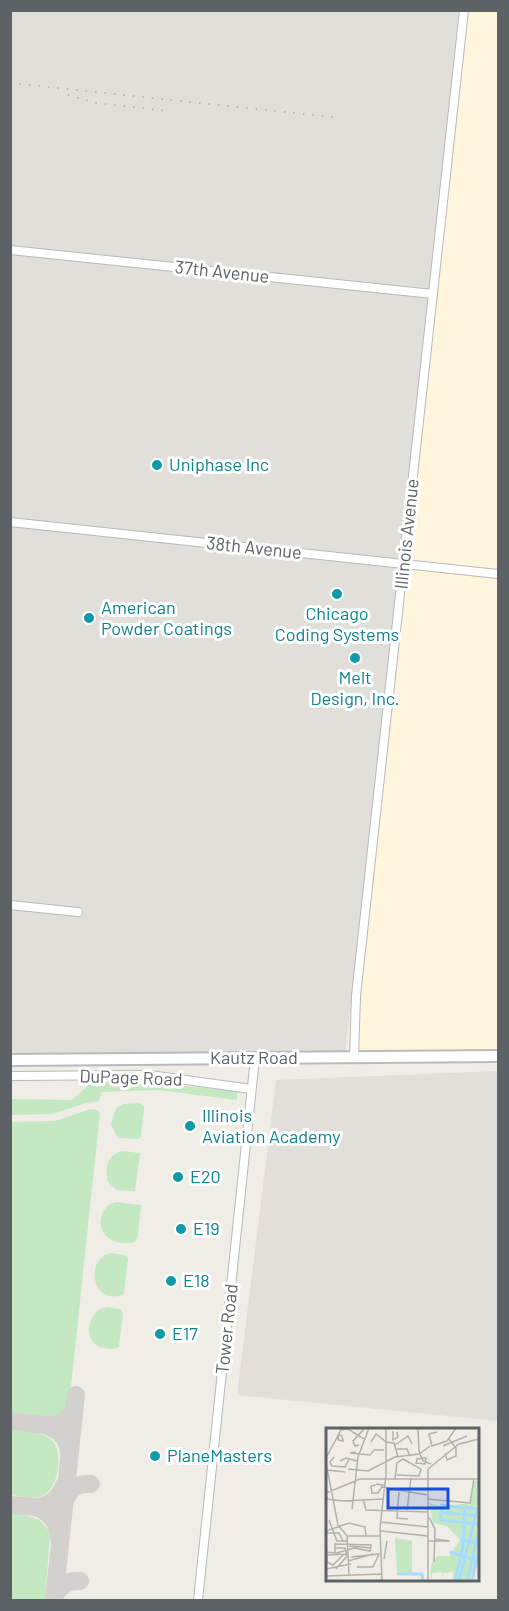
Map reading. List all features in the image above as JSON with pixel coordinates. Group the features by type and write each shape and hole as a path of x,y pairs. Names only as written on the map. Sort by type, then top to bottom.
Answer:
{"street":[{"name":"Illinois Avenue","path":"354,1058 356,996 464,10"},
{"name":"37th Avenue","path":"10,250 434,294"},
{"name":"38th Avenue","path":"10,522 498,574"},
{"path":"10,905 78,912"},
{"name":"Kautz Road","path":"10,1060 498,1056"},
{"name":"Tower Road","path":"198,1600 255,1058"},
{"name":"DuPage Road","path":"10,1076 150,1075 251,1089"}],"shaded area":[{"path":"10,11 459,11 400,569 345,1054 11,1055"},
{"path":"467,11 498,11 498,571 408,561"},
{"path":"407,568 498,577 498,1053 353,1055"},
{"path":"498,1071 498,1421 237,1395 276,1080"}],"green space":[{"path":"92,1082 146,1082 237,1091 237,1100 157,1090 102,1092 99,1101 53,1114 11,1115 11,1099 72,1100"},
{"path":"140,1103 144,1106 141,1137 138,1139 121,1138 116,1135 111,1124 116,1108 123,1104"},
{"path":"90,1109 100,1113 69,1405 65,1412 52,1418 11,1413 11,1122 55,1121"},
{"path":"122,1151 140,1153 135,1191 117,1190 108,1182 106,1172 108,1163 113,1156"},
{"path":"116,1202 141,1205 138,1235 135,1242 121,1243 111,1240 101,1227 103,1212"},
{"path":"111,1253 125,1255 128,1258 124,1294 114,1297 99,1289 94,1273 102,1257"},
{"path":"107,1307 120,1309 123,1313 119,1346 114,1349 98,1346 90,1335 89,1328 94,1314"},
{"path":"10,1430 48,1437 57,1449 57,1475 54,1484 44,1495 32,1497 11,1495"},
{"path":"11,1514 35,1518 48,1529 50,1536 45,1600 11,1600"}],"taxiway":[{"path":"54,1600 76,1395"},
{"path":"69,1452 67,1442 62,1435 46,1425 62,1422 74,1411"},
{"path":"10,1421 46,1425"},
{"path":"59,1537 52,1518 36,1507 54,1500 65,1484"},
{"path":"64,1503 74,1488 91,1484"},
{"path":"10,1505 36,1507"},
{"path":"54,1596 65,1584 80,1581"}],"railway":[{"path":"10,83 333,117"},
{"path":"68,95 96,103 168,111"}],"place":[{"name":"Uniphase Inc","path":"157,465"},
{"name":"Chicago Coding Systems","path":"337,594"},
{"name":"American Powder Coatings","path":"89,618"},
{"name":"Melt Design, Inc.","path":"355,658"},
{"name":"Illinois Aviation Academy","path":"190,1126"},
{"name":"E20","path":"178,1177"},
{"name":"E19","path":"181,1229"},
{"name":"E18","path":"171,1281"},
{"name":"E17","path":"160,1334"},
{"name":"PlaneMasters","path":"155,1456"}]}
